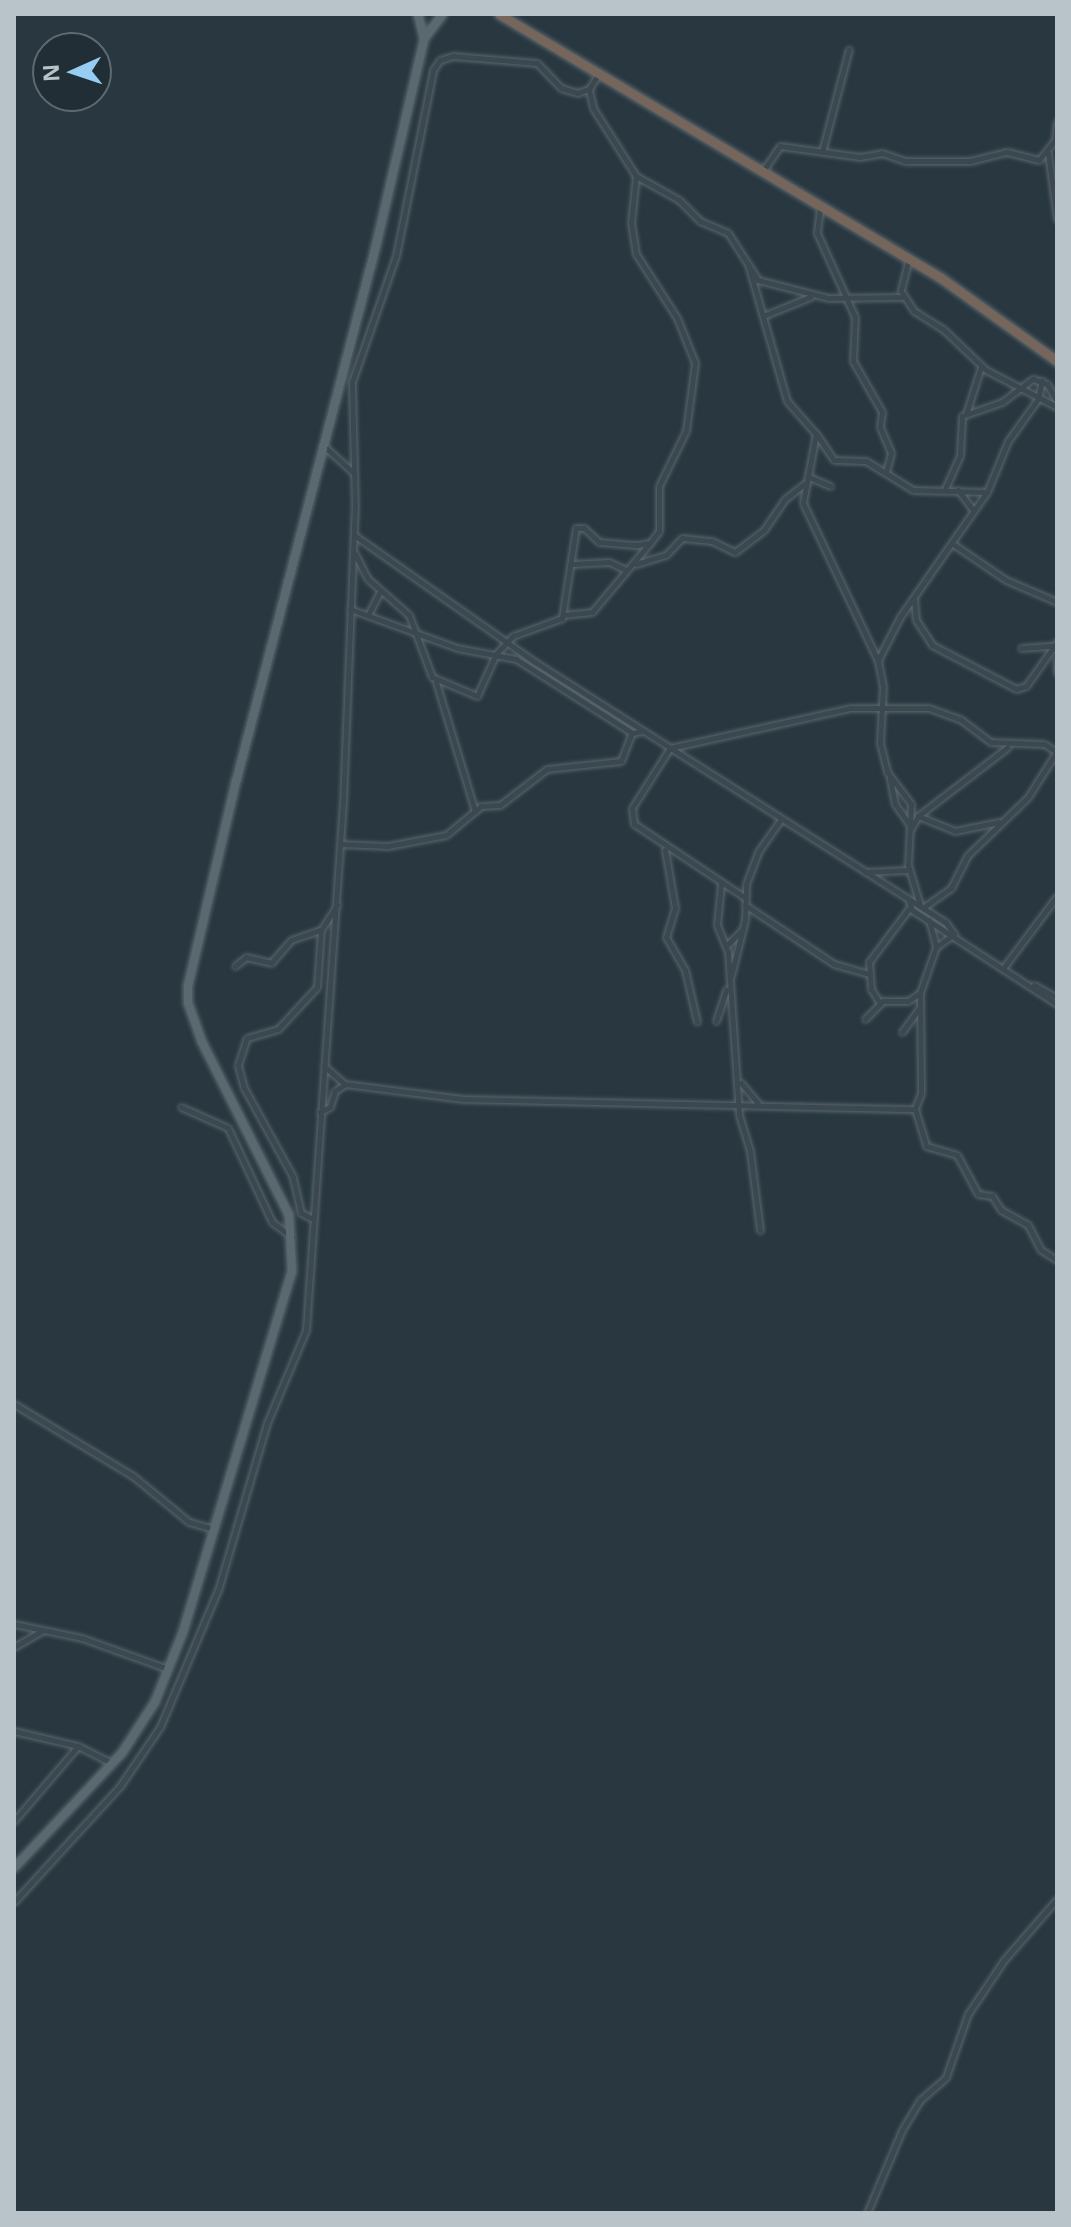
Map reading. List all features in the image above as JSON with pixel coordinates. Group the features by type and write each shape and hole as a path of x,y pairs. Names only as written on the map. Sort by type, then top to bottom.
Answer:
{"highway":[{"path":"499,14 909,258 1056,356"}],"main road":[{"path":"418,14 424,39"},
{"path":"14,1868 112,1764 148,1715 169,1669 215,1529 292,1272 293,1237 283,1201 197,1030 188,986 325,447 424,39 443,14"}],"street":[{"path":"822,153 849,49"},
{"path":"14,1902 120,1786 155,1735 222,1579 275,1400 306,1330 311,1218 341,844 354,548 352,382 396,256 436,65 453,56 537,63 561,88 589,89"},
{"path":"600,72 589,89 593,108 636,176 679,200 700,221 728,233 765,284 812,296 846,300 903,297"},
{"path":"763,171 780,146 822,153 961,162 998,153 1039,160 1056,138 1057,122"},
{"path":"1048,152 1057,219"},
{"path":"636,176 631,223 636,254 677,318 695,363 686,431 659,486 662,525 636,564"},
{"path":"821,205 817,233 857,324 853,361 882,412 881,429 891,453 886,472"},
{"path":"909,258 900,282 903,297 981,366 1038,399 1057,404"},
{"path":"748,264 787,401 834,460 866,461 916,491 957,489 987,492"},
{"path":"763,316 812,296"},
{"path":"945,489 952,481 960,455 959,421 965,414 981,366"},
{"path":"965,414 1002,402 1028,380 1042,380"},
{"path":"878,661 914,598 987,492 1008,441 1038,399 1042,380"},
{"path":"1042,380 1057,404"},
{"path":"563,615 592,612 618,585 624,569 666,555 682,538 712,541 735,552 764,530 785,499 805,484 809,477 816,434"},
{"path":"325,447 355,474"},
{"path":"809,477 830,486"},
{"path":"952,481 974,511"},
{"path":"805,484 805,509 878,661 880,743 895,804 909,825"},
{"path":"435,680 477,696 496,654 517,632 558,622 563,615 573,564 573,532 580,526 603,543 650,543"},
{"path":"354,535 507,642 780,821 864,872 1057,1001"},
{"path":"952,544 1006,580 1057,602"},
{"path":"354,548 362,571 380,591 404,608 418,632 421,658 435,680 475,812"},
{"path":"573,564 609,562 624,569"},
{"path":"368,615 380,591"},
{"path":"914,598 916,620 932,645 1016,689 1026,686 1056,644"},
{"path":"350,609 468,651 496,654 527,665 632,733 644,730"},
{"path":"1021,648 1056,644"},
{"path":"1057,659 1057,673"},
{"path":"744,897 636,828 632,808 670,748 850,708 945,711 985,739 1009,746 1044,744 1057,751 1028,797 967,856 951,888 936,902 921,906 909,903"},
{"path":"341,844 388,846 439,837 463,826 483,805 500,805 547,769 621,761 632,733"},
{"path":"931,917 921,906 908,870 909,825 915,815 984,771 1009,746"},
{"path":"890,778 909,801 915,815 908,834"},
{"path":"915,815 955,831 1000,822"},
{"path":"716,1021 743,929 744,897 758,852 780,821"},
{"path":"664,847 675,908 666,937 685,970 697,1022"},
{"path":"864,872 908,870"},
{"path":"721,883 717,920 727,945 739,1104 760,1230"},
{"path":"1004,967 1057,896"},
{"path":"936,902 931,917 936,947 920,993 921,1093 915,1109 929,1150 957,1155 978,1194 992,1196 1001,1210 1028,1225 1041,1250 1057,1260"},
{"path":"880,1003 868,974 869,962 909,903"},
{"path":"311,1218 301,1213 293,1177 240,1080 238,1065 247,1038 278,1029 317,987 321,930 338,904"},
{"path":"745,905 834,964 868,974"},
{"path":"727,945 743,929"},
{"path":"235,966 246,957 271,963 291,940 321,930"},
{"path":"936,947 954,934"},
{"path":"865,1019 880,1003 908,1001 920,993"},
{"path":"902,1032 920,1008"},
{"path":"324,1065 345,1084 463,1099 759,1103 915,1109"},
{"path":"739,1081 759,1103"},
{"path":"320,1112 330,1107 335,1091 345,1084"},
{"path":"181,1107 228,1128 272,1222 293,1237"},
{"path":"14,1404 133,1476 189,1522 215,1529"},
{"path":"14,1624 82,1638 169,1669"},
{"path":"14,1647 43,1630"},
{"path":"14,1731 78,1746 112,1764"},
{"path":"14,1821 78,1746"},
{"path":"867,2213 902,2130 920,2100 946,2077 968,2014 1004,1960 1057,1899"}]}
